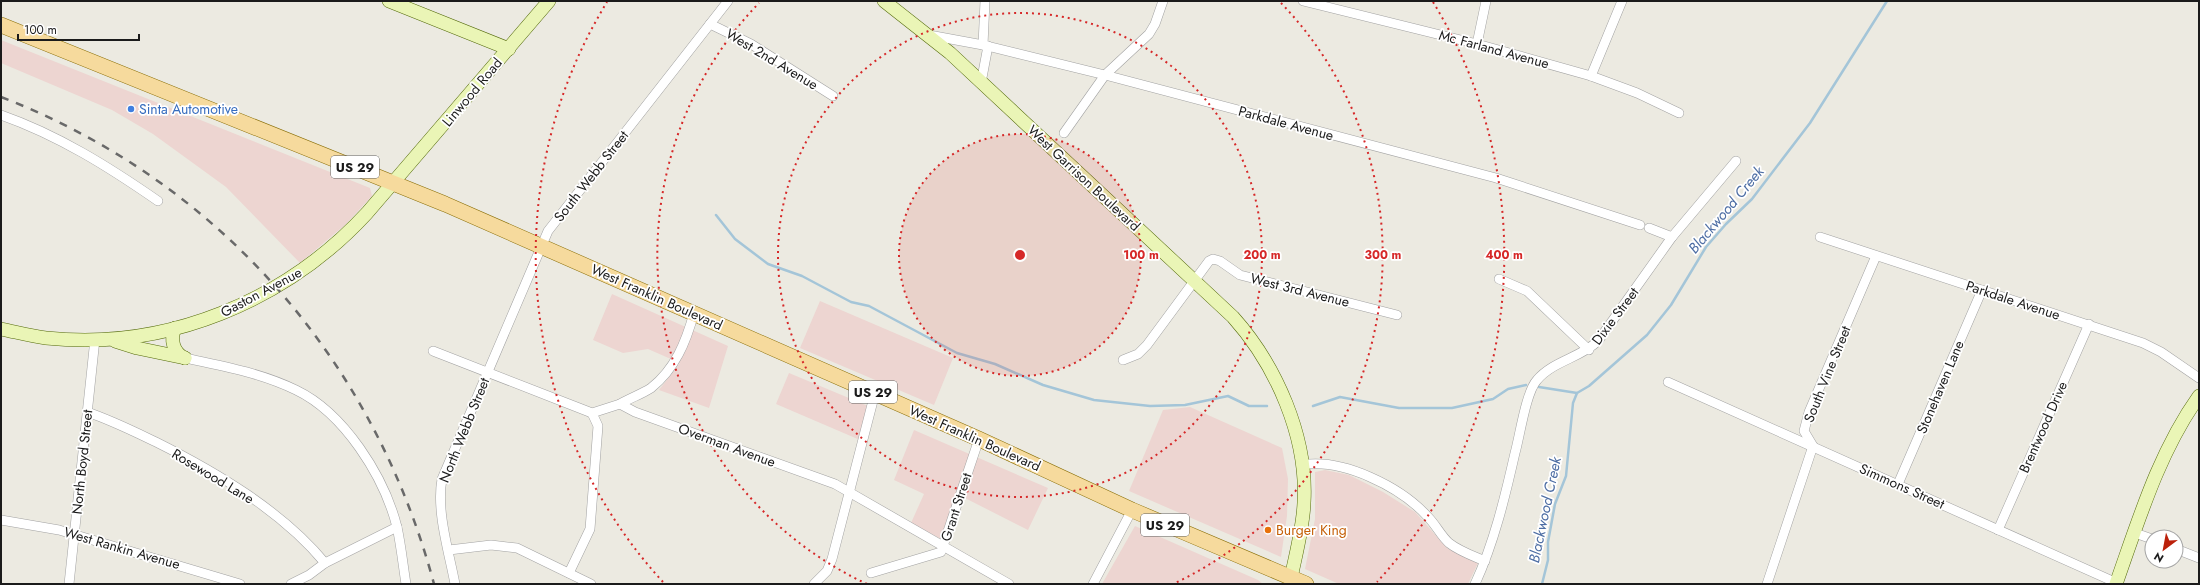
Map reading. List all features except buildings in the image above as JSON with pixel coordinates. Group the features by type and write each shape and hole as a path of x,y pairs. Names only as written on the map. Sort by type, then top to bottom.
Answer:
{"main road":[{"path":"389,1 509,49"},
{"name":"Linwood Road","path":"394,183 549,1"},
{"name":"West Garrison Boulevard","path":"884,1 928,35 981,83 1195,281 1245,330 1264,358 1279,386 1291,417 1302,465 1304,502 1291,581"},
{"name":"West Franklin Boulevard","path":"1,25 445,204 979,439 1132,510 1291,581 1306,584"},
{"name":"Gaston Avenue","path":"1,329 45,338 100,339 154,333 216,316 246,303 298,274 315,262 356,225 394,183"},
{"path":"175,328 173,333 173,345 178,353 185,358"},
{"path":"154,333 161,349 169,355"},
{"path":"100,339 185,358"},
{"path":"2116,583 2168,446 2199,396"}],"street":[{"name":"South Webb Street","path":"488,371 548,231 728,1"},
{"path":"981,83 986,45 985,1"},
{"path":"1064,132 1105,75 1149,34 1155,24 1163,1"},
{"name":"Mc Farland Avenue","path":"1303,1 1333,4 1591,76 1637,93 1679,113"},
{"path":"1477,44 1486,1"},
{"path":"1591,76 1622,1"},
{"name":"West 2nd Avenue","path":"710,24 751,44 833,96"},
{"name":"Parkdale Avenue","path":"928,35 986,45 1105,75 1502,180 1645,226 1672,237"},
{"path":"1,115 60,140 98,161 158,200"},
{"name":"Dixie Street","path":"1475,584 1485,561 1495,528 1533,385 1536,380 1552,367 1589,350 1598,341 1672,237 1736,161"},
{"name":"Parkdale Avenue","path":"1820,237 2089,324 2143,343 2161,352 2199,378"},
{"name":"South Vine Street","path":"1813,446 1804,431 1809,412 1876,256"},
{"name":"West 3rd Avenue","path":"1123,360 1138,354 1209,261 1217,259 1240,275 1397,315"},
{"path":"1499,279 1528,291 1589,350"},
{"name":"Stonehaven Lane","path":"1898,484 1982,290"},
{"path":"433,351 488,371 592,413 620,404 650,388 672,367 688,333 694,313"},
{"name":"Brentwood Drive","path":"1998,530 2089,324"},
{"name":"North Boyd Street","path":"69,584 87,412 100,339"},
{"path":"185,358 266,378 297,390 314,400 347,431 366,458 390,506 397,527 406,584"},
{"name":"North Webb Street","path":"455,584 441,507 440,490 442,479 488,371"},
{"name":"Simmons Street","path":"1668,382 2116,583"},
{"path":"814,584 827,571 832,560 875,393"},
{"name":"Overman Avenue","path":"620,404 635,412 835,484 944,545 1009,584"},
{"name":"Rosewood Lane","path":"87,412 124,426 215,474 294,529 325,563"},
{"path":"569,573 590,529 598,426 592,413"},
{"name":"Grant Street","path":"871,573 941,552 979,439"},
{"path":"1767,584 1813,446"},
{"path":"1302,465 1315,463 1344,468 1381,484 1414,504 1428,517 1449,543 1485,561"},
{"path":"1093,584 1132,510"},
{"name":"West Rankin Avenue","path":"1,520 59,530 240,584"},
{"path":"291,584 309,575 325,563 397,527"},
{"path":"2135,533 2144,536"},
{"path":"449,550 491,546 517,548 590,584"},
{"path":"2184,552 2199,558"}],"shaded area":[{"path":"1,40 370,188 372,196 345,225 300,263 226,187 153,134 112,110 1,63"},
{"path":"612,294 728,346 709,408 659,390 680,363 648,349 623,353 593,340"},
{"path":"820,301 953,358 934,405 800,348"},
{"path":"789,373 868,406 860,440 776,404"},
{"path":"1190,407 1282,448 1288,479 1287,516 1281,557 1129,491 1163,410"},
{"path":"914,430 1048,488 1028,530 957,494 941,539 911,523 924,494 894,480"},
{"path":"1325,470 1349,475 1383,492 1415,512 1447,548 1478,563 1468,584 1339,584 1305,569 1315,519 1315,472"},
{"path":"1135,526 1258,580 1263,584 1102,584"}],"waterway":[{"name":"Blackwood Creek","path":"1542,584 1548,560 1548,542 1555,504 1566,476 1573,403 1577,393 1589,386 1647,335 1671,305 1706,247 1726,224 1752,199 1810,123 1887,1"},
{"path":"716,215 735,239 768,264 802,276 851,302 869,306 957,353 995,364 1043,385 1094,400 1150,406 1185,405 1228,396 1249,406 1267,406"},
{"path":"1313,406 1340,397 1399,408 1452,408 1493,399 1508,389 1526,385"},
{"path":"1539,387 1577,393"}],"railway":[{"path":"1,97 80,133 152,177 218,229 277,288 328,354 372,425 407,502 434,584"}],"place":[{"name":"Sinta Automotive","path":"131,109"},
{"name":"Burger King","path":"1268,530"}]}
